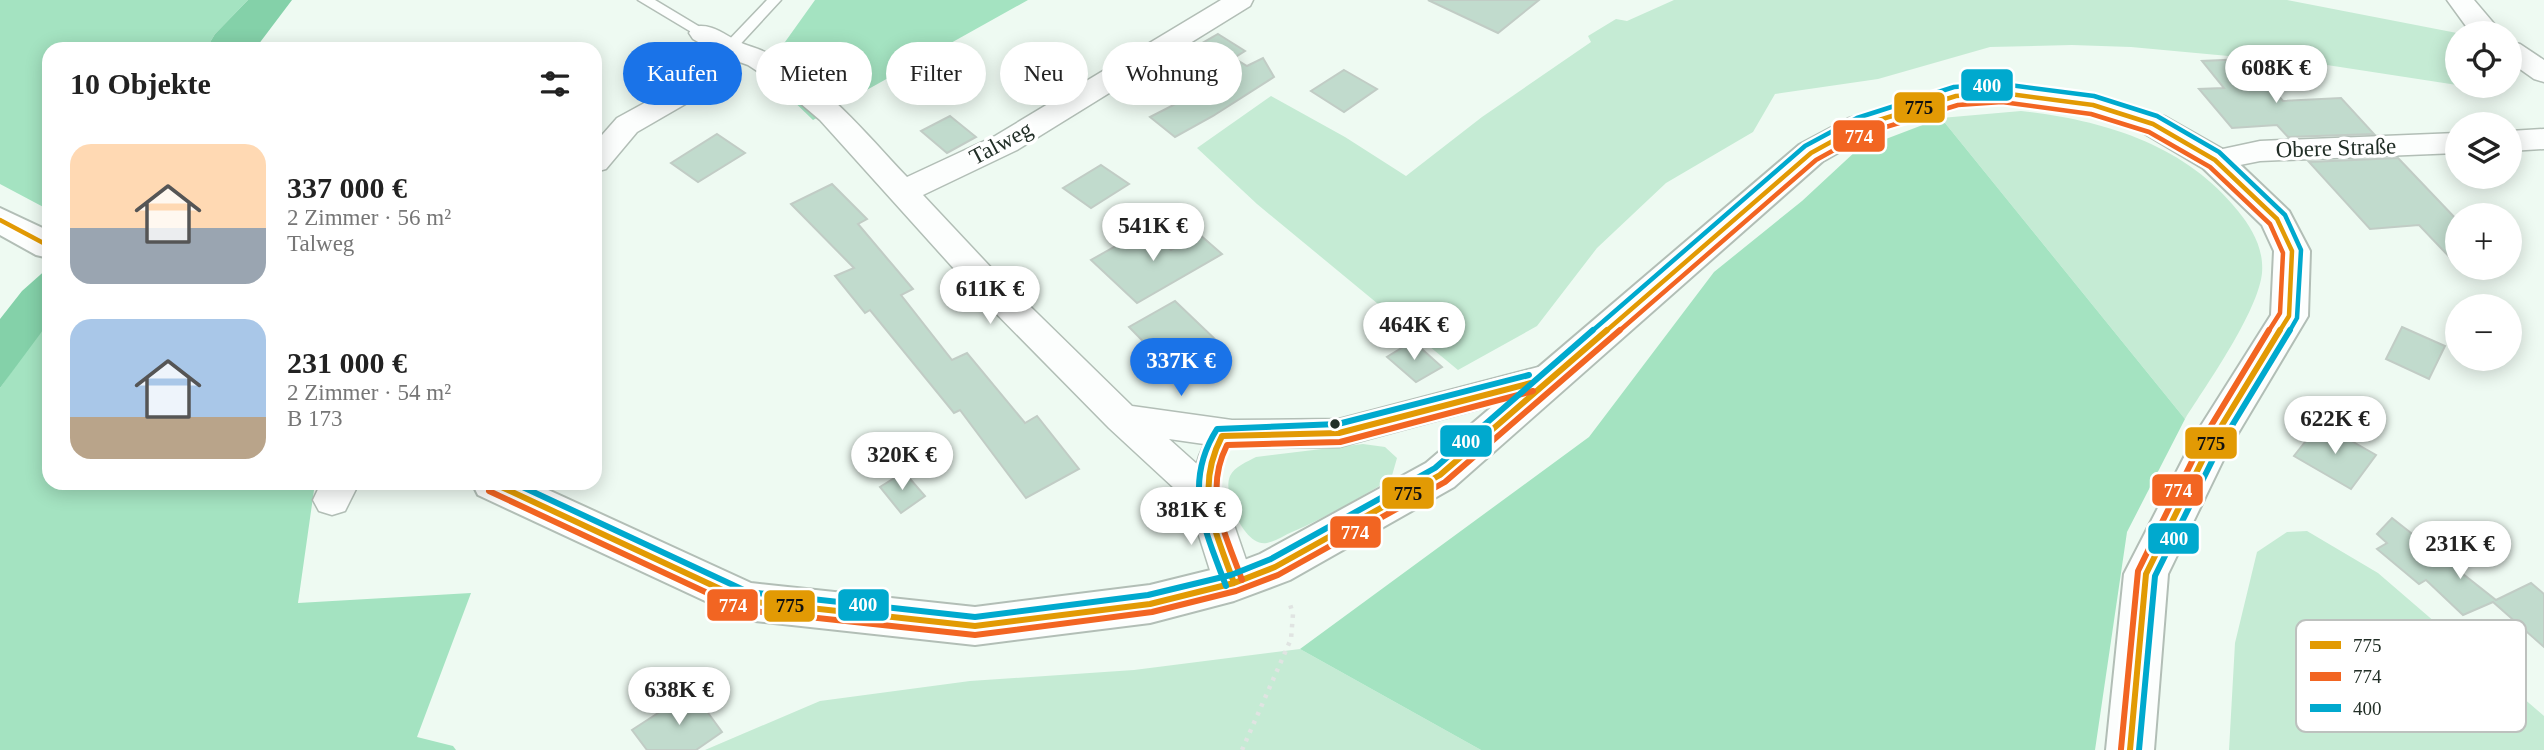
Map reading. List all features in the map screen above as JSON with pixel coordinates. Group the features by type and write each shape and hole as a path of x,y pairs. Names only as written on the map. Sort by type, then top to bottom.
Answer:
{"main road":[{"path":"507,490 746,601 975,626 1150,604 1234,583 1275,567 1440,475 1811,153 1860,126 1956,96 2002,93 2093,105 2153,124 2215,160 2277,219 2292,251 2289,316 2211,443 2146,574 2130,750"},
{"path":"0,220 42,242"}],"street":[{"name":"Talweg","path":"902,192 1006,143 1240,0"},
{"path":"2460,0 2475,21"},
{"path":"703,33 719,42"},
{"path":"742,53 758,59 790,80 830,113 986,283 1122,418 1205,493 1234,583"},
{"path":"2522,58 2544,73"},
{"path":"602,154 627,125 663,105"},
{"path":"2522,140 2544,139"},
{"name":"Obere Straße","path":"2215,160 2260,151 2445,143"},
{"path":"1122,418 1232,434 1339,433 1557,375"}],"lane":[{"path":"645,0 703,33"},
{"path":"735,42 774,0"},
{"path":"1205,493 1205,465 1211,449 1222,436 1232,434"}],"path":[{"path":"1242,750 1262,699 1289,652 1294,613 1275,567"}],"shaded area":[{"path":"0,0 248,0 210,42 42,42 42,206 0,184"},
{"path":"248,0 292,0 260,42 210,42"},
{"path":"815,0 1028,0 953,42 886,42 886,79 872,87 872,42 785,42"},
{"path":"1674,0 2287,0 2445,31 2445,83 2327,65 2131,47 2072,45 1990,47 1878,79 1775,94 1753,132 1666,183 1597,248 1537,326 1458,370 1257,204 1197,148 1271,96 1345,137 1406,176 1482,117 1591,42 1588,36 1616,19 1627,21"},
{"path":"797,105 840,105 813,120"},
{"path":"2021,111 2082,121 2111,129 2167,152 2193,168 2217,188 2248,224 2261,256 2262,273 2258,289 2242,327 2185,419 1941,118"},
{"path":"1941,118 2185,419 2127,532 2095,750 1481,750 1300,649 1589,437 1714,272 1802,201 1857,150"},
{"path":"42,273 42,331 0,388 0,319 22,291"},
{"path":"42,331 42,490 314,490 298,603 471,593 417,737 453,746 456,750 0,750 0,388"},
{"path":"1363,444 1385,447 1397,458 1391,479 1330,514 1267,543 1250,537 1243,528 1232,506 1228,484 1230,476 1238,467 1256,457"},
{"path":"2307,531 2378,573 2433,620 2296,620 2296,732 2526,732 2526,700 2544,716 2544,750 2229,750 2235,643 2257,552 2287,532"},
{"path":"1300,649 1481,750 705,750 820,701 970,681 1134,670"}],"building":[{"path":"1428,0 1539,0 1498,33"},
{"path":"1218,34 1231,42 1204,42"},
{"path":"1263,58 1274,77 1242,97 1242,63 1247,66"},
{"path":"2246,59 2283,101 2341,98 2374,134 2288,137 2277,125 2232,128 2199,89 2224,88 2202,61"},
{"path":"1344,70 1377,89 1344,112 1311,91"},
{"path":"1174,105 1230,105 1175,137 1150,117"},
{"path":"950,116 976,137 947,153 921,131"},
{"path":"717,134 745,153 698,182 671,163"},
{"path":"2398,158 2445,207 2445,252 2419,225 2370,229 2309,162"},
{"path":"1101,165 1129,184 1091,208 1063,188"},
{"path":"832,184 867,219 858,224 913,289 901,295 952,360 967,353 1025,423 1037,416 1079,469 1026,498 960,410 954,413 870,310 865,313 835,276 854,268 791,204"},
{"path":"1146,229 1171,250 1199,234 1222,254 1137,303 1091,260"},
{"path":"1175,301 1218,342 1171,370 1129,327"},
{"path":"2402,327 2445,346 2429,379 2386,359"},
{"path":"1413,341 1442,367 1416,382 1387,357"},
{"path":"2320,423 2376,455 2351,489 2294,456"},
{"path":"904,472 925,496 901,513 880,487"},
{"path":"2392,518 2496,600 2531,583 2544,594 2544,647 2526,631 2526,620 2513,620 2493,602 2463,615 2426,580 2419,584 2377,549 2387,543 2377,534"},
{"path":"692,691 722,732 696,750 647,750 632,730"}],"transit line":[{"name":"400","path":"529,490 748,592 975,617 1148,595 1231,575 1271,559 1435,468 1805,146 1857,118 1954,87 2002,84 2094,96 2157,116 2219,152 2285,215 2301,250 2297,318 2219,447 2155,576 2139,750"},
{"name":"775","path":"508,490 746,601 975,626 1150,604 1234,583 1275,567 1440,475 1811,153 1860,126 1956,96 2002,93 2093,105 2153,124 2215,160 2277,219 2292,251 2289,316 2211,443 2146,574 2130,750"},
{"name":"774","path":"489,491 744,610 975,635 1152,612 1236,591 1278,575 1445,482 1816,160 1863,134 1958,105 2002,102 2091,114 2149,132 2210,167 2270,224 2283,253 2280,313 2203,439 2138,571 2121,749"},
{"name":"775","path":"0,220 42,242"},
{"name":"400","path":"1226,586 1205,527 1198,486 1199,467 1205,447 1217,429 1338,424 1529,375"},
{"name":"775","path":"1234,583 1214,527 1207,491 1212,455 1222,436 1339,433 1531,383"},
{"name":"774","path":"1242,580 1224,529 1216,495 1219,461 1227,445 1340,442 1533,391"}]}
